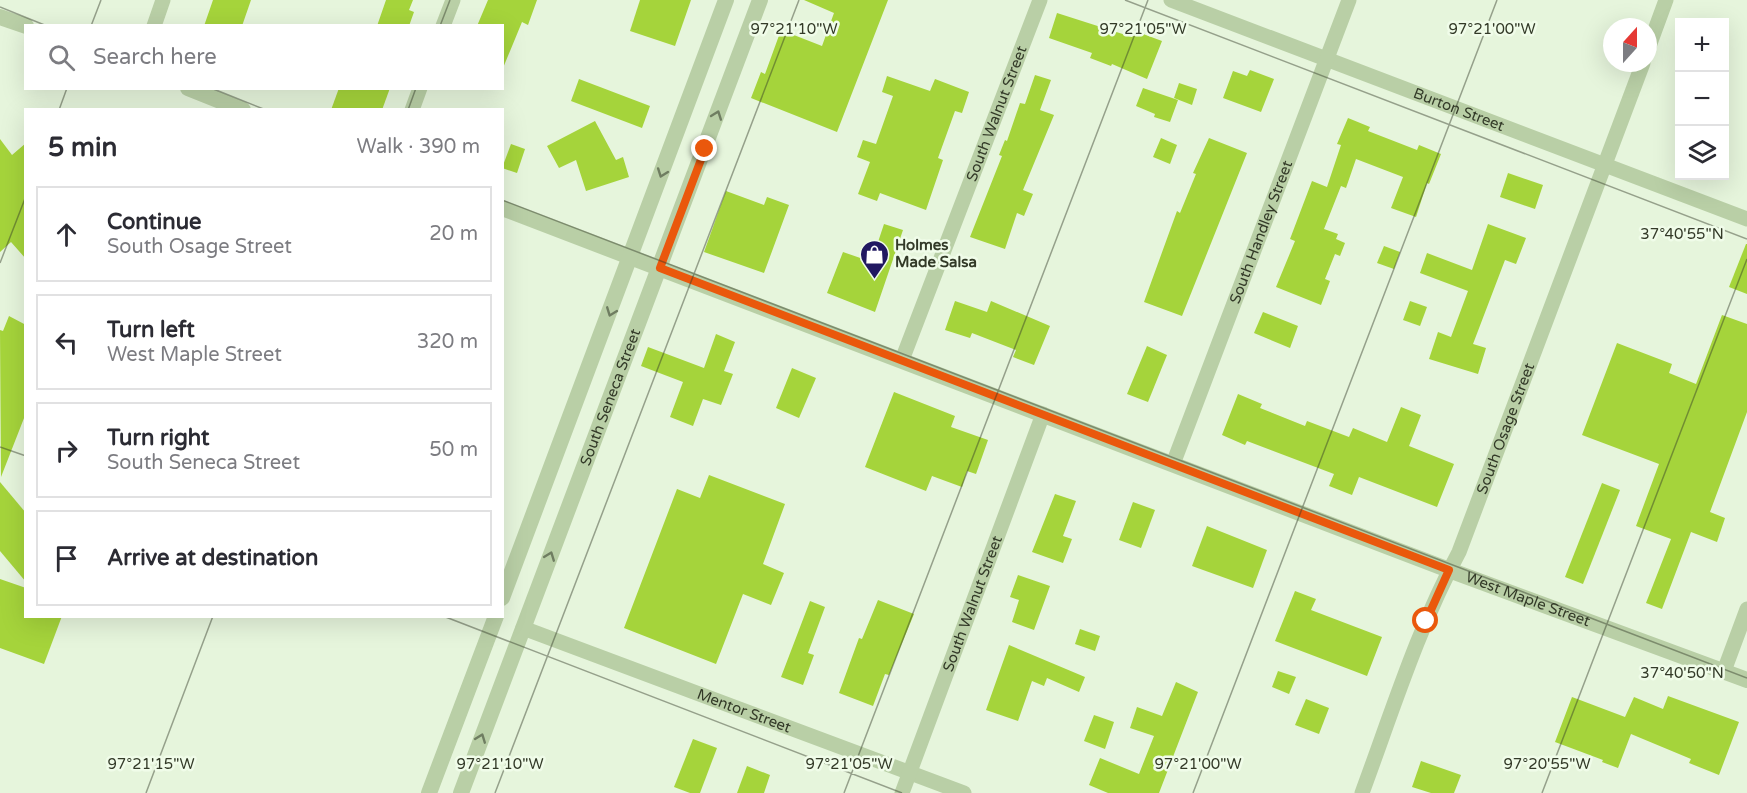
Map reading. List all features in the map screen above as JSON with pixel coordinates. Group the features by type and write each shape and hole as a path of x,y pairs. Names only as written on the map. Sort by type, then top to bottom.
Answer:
{"street":[{"path":"155,24 163,0"},
{"path":"444,24 453,0"},
{"name":"South Seneca Street","path":"504,593 726,0"},
{"name":"South Seneca Street","path":"461,793 760,0"},
{"name":"South Walnut Street","path":"902,360 1040,0"},
{"name":"Burton Street","path":"1171,0 1747,219"},
{"name":"South Handley Street","path":"1173,464 1349,0"},
{"path":"1657,24 1666,0"},
{"path":"0,17 24,26"},
{"name":"South Osage Street","path":"1362,793 1426,621 1462,546 1640,72"},
{"path":"193,90 238,108"},
{"path":"413,108 419,90"},
{"name":"West Maple Street","path":"504,209 1449,570 1747,680"},
{"name":"South Walnut Street","path":"902,793 1043,414"},
{"path":"1724,671 1747,609"},
{"path":"429,793 495,618"},
{"name":"Mentor Street","path":"523,628 964,793"}],"building":[{"path":"213,0 251,0 243,24 205,24"},
{"path":"386,0 413,0 409,10 414,12 410,24 378,24"},
{"path":"488,0 537,0 528,25 522,22 504,66 504,24 478,24"},
{"path":"640,0 691,0 675,46 630,31"},
{"path":"804,0 888,0 837,132 751,98 761,72 765,74 781,30 822,46 834,13"},
{"path":"1057,13 1132,37 1135,31 1162,41 1147,79 1112,64 1111,66 1090,58 1092,53 1049,38"},
{"path":"1250,70 1274,79 1261,112 1223,98 1233,71 1247,76"},
{"path":"1035,75 1051,80 1040,110 1054,115 1023,190 1033,194 1024,216 1017,213 1005,249 970,237 1002,156 999,155 1005,140 1007,141 1020,103 1025,104"},
{"path":"887,76 930,91 935,79 969,92 962,113 955,111 938,158 943,160 926,210 880,193 877,201 858,194 870,162 857,157 863,140 876,144 893,96 882,92"},
{"path":"579,79 650,106 642,128 571,101"},
{"path":"1179,83 1197,89 1192,105 1174,98"},
{"path":"1143,88 1178,100 1170,122 1154,117 1155,114 1136,106"},
{"path":"338,90 389,90 383,108 332,108"},
{"path":"1348,118 1370,127 1368,131 1417,150 1419,145 1441,154 1429,184 1427,183 1416,217 1391,208 1403,177 1356,159 1346,188 1341,186 1324,229 1338,234 1336,239 1345,243 1340,256 1335,254 1325,279 1330,281 1321,305 1276,287 1295,241 1290,239 1312,181 1327,187 1341,145 1337,144"},
{"path":"595,121 616,160 623,157 629,177 586,191 576,160 559,168 547,146"},
{"path":"1161,138 1177,145 1170,164 1153,157"},
{"path":"1209,138 1247,153 1182,316 1144,302 1177,211 1180,213 1196,174 1193,173"},
{"path":"0,139 12,155 24,145 24,257 11,242 0,252"},
{"path":"511,144 525,149 517,173 504,169"},
{"path":"1508,173 1543,185 1535,209 1500,197"},
{"path":"726,191 764,205 767,197 789,205 764,273 704,252"},
{"path":"884,224 903,230 875,312 827,293 843,252 869,261 871,253 874,254"},
{"path":"1488,224 1526,238 1516,264 1505,260 1473,344 1486,348 1478,374 1429,359 1438,332 1451,337 1468,291 1420,273 1427,253 1472,270"},
{"path":"1747,244 1747,294 1729,287"},
{"path":"1384,246 1400,252 1394,269 1377,263"},
{"path":"955,301 987,312 991,301 1050,326 1034,365 1013,357 1016,350 972,333 970,338 945,330"},
{"path":"1410,301 1427,307 1420,326 1403,320"},
{"path":"1263,312 1298,326 1290,348 1254,333"},
{"path":"1722,315 1747,324 1747,412 1710,512 1725,518 1717,542 1691,532 1662,609 1646,603 1671,539 1636,526 1659,464 1582,435 1617,343 1672,364 1669,373 1696,384"},
{"path":"9,316 24,324 24,418 1,477 0,330 3,331"},
{"path":"716,334 735,342 724,371 733,374 721,405 703,399 693,426 670,417 683,382 641,366 648,347 704,368"},
{"path":"1147,346 1167,355 1148,402 1127,394"},
{"path":"792,368 816,378 799,418 776,408"},
{"path":"894,392 955,416 951,427 988,440 976,474 967,471 962,487 932,476 926,491 865,467"},
{"path":"1238,394 1262,404 1260,408 1305,426 1307,421 1349,437 1353,428 1387,442 1401,407 1421,415 1409,446 1454,464 1437,507 1359,477 1352,495 1329,486 1334,474 1247,441 1245,445 1222,435"},
{"path":"709,475 785,504 763,564 784,573 771,605 743,594 716,664 624,628 677,489 700,498"},
{"path":"0,482 24,511 24,580 0,551"},
{"path":"1602,483 1620,490 1583,584 1565,577"},
{"path":"1055,494 1076,501 1063,536 1072,539 1063,563 1032,552"},
{"path":"1133,502 1155,510 1141,548 1119,540"},
{"path":"1207,526 1267,550 1253,588 1192,566"},
{"path":"1018,575 1050,586 1034,630 1012,622 1019,600 1010,597"},
{"path":"0,579 24,587 24,618 61,618 44,664 0,648"},
{"path":"1295,591 1316,599 1311,610 1382,637 1367,676 1275,641"},
{"path":"878,600 914,614 889,675 885,674 873,706 839,693 859,638 862,639"},
{"path":"810,601 825,607 808,653 814,655 803,685 781,677"},
{"path":"1080,629 1100,636 1095,651 1075,644"},
{"path":"1009,645 1085,677 1079,692 1047,678 1044,686 1032,681 1018,721 986,710"},
{"path":"1278,671 1296,677 1289,694 1272,687"},
{"path":"1176,682 1198,692 1159,793 1108,793 1089,785 1100,758 1139,774 1154,736 1130,728 1137,707 1162,716"},
{"path":"1668,696 1739,722 1719,775 1689,763 1691,759 1631,734 1618,768 1555,742 1572,697 1625,717 1634,697 1663,709"},
{"path":"1306,699 1329,708 1319,734 1295,725"},
{"path":"1094,715 1114,722 1105,749 1084,741"},
{"path":"693,739 717,748 700,793 690,793 674,787"},
{"path":"1421,761 1461,775 1454,793 1431,793 1412,787"},
{"path":"747,766 770,775 764,793 737,793"}],"place":[{"name":"Holmes Made Salsa","path":"874,280"}],"route":[{"path":"705,149 660,268 1449,570 1426,621"}]}
